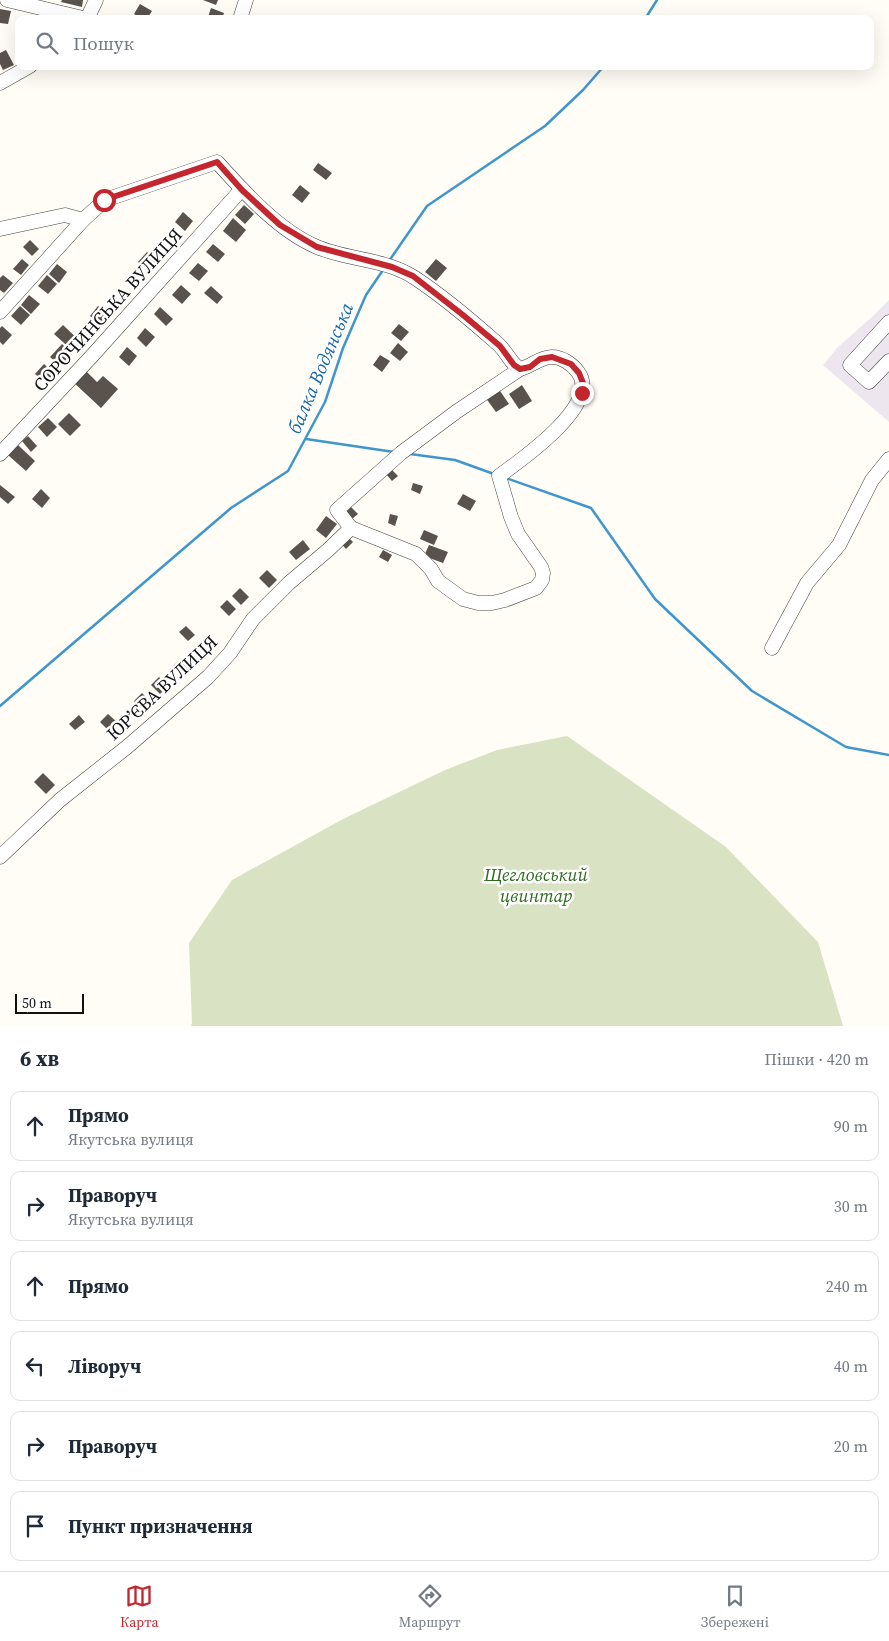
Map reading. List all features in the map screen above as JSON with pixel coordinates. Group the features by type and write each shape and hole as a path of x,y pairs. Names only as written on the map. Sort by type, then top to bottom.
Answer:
{"street":[{"path":"7,0 69,15"},
{"path":"88,15 96,0"},
{"path":"241,15 246,0"},
{"path":"0,83 23,70"},
{"path":"0,312 83,220 104,200 217,162 242,190 280,225 317,247 386,266 413,276 500,346 514,365 520,369"},
{"name":"СОРОЧИНСЬКА ВУЛИЦЯ","path":"0,454 91,358 242,190"},
{"path":"0,229 64,215 83,220"},
{"path":"889,322 850,364 869,382 889,360"},
{"path":"552,357 571,364 579,373 583,383 582,393 564,422 526,457 498,476 518,534 541,567 542,580 540,585 532,590 505,600 492,603 470,602 455,594 438,581 431,569 416,554 351,528 337,510 401,453 456,412 520,369 530,367 540,359 552,357"},
{"path":"772,648 807,583 840,545 872,480 889,459"},
{"name":"ЮР’ЄВА ВУЛИЦЯ","path":"0,858 60,800 127,747 208,677 230,653 253,619 289,583 351,528"}],"shaded area":[{"path":"889,300 889,422 823,365 837,348"}],"green space":[{"name":"Щегловський цвинтар","path":"567,736 726,847 818,942 843,1026 191,1026 189,943 232,880 343,819 445,770 497,750"}],"building":[{"path":"62,0 83,0 82,7 61,2"},
{"path":"203,0 218,0 216,5"},
{"path":"140,4 152,11 150,15 134,14"},
{"path":"211,8 224,13 223,15 209,15"},
{"path":"0,9 11,11 8,24 0,23"},
{"path":"6,50 14,65 3,70 0,64 0,53"},
{"path":"318,163 332,173 326,180 313,170"},
{"path":"300,185 310,193 302,203 292,195"},
{"path":"244,205 254,214 245,224 235,215"},
{"path":"183,212 193,221 185,231 175,222"},
{"path":"233,218 246,230 236,242 223,231"},
{"path":"30,240 39,249 32,256 23,247"},
{"path":"213,244 225,254 218,262 206,252"},
{"path":"147,252 157,261 148,271 138,262"},
{"path":"22,259 29,265 21,275 13,269"},
{"path":"436,259 447,268 436,281 425,272"},
{"path":"198,263 208,271 199,281 189,273"},
{"path":"57,264 67,272 59,283 49,274"},
{"path":"3,275 13,283 4,293 0,290 0,278"},
{"path":"47,275 57,284 48,294 38,286"},
{"path":"181,285 191,294 182,304 172,295"},
{"path":"211,286 223,297 217,304 204,293"},
{"path":"29,295 40,304 31,314 21,305"},
{"path":"20,306 30,315 21,325 11,316"},
{"path":"98,306 109,314 100,325 90,316"},
{"path":"160,307 173,319 166,326 154,314"},
{"path":"399,324 409,332 401,341 391,333"},
{"path":"63,325 82,343 74,352 54,334"},
{"path":"2,326 12,335 3,345 0,342 0,328"},
{"path":"145,328 155,337 146,347 137,338"},
{"path":"398,343 408,352 400,361 390,353"},
{"path":"62,344 72,354 60,366 50,357"},
{"path":"127,347 137,356 129,366 119,357"},
{"path":"380,355 390,361 382,372 373,365"},
{"path":"44,364 54,373 46,383 35,374"},
{"path":"84,369 97,382 103,376 118,389 101,408 72,381"},
{"path":"522,385 532,401 519,409 509,394"},
{"path":"498,388 509,404 496,412 485,397"},
{"path":"69,413 81,425 70,436 58,424"},
{"path":"48,418 57,427 47,437 38,427"},
{"path":"28,436 37,446 31,452 22,441"},
{"path":"18,445 35,461 26,471 8,455"},
{"path":"391,469 398,476 392,481 386,474"},
{"path":"413,483 423,486 420,494 411,490"},
{"path":"0,485 15,497 8,504 0,497"},
{"path":"41,489 50,498 42,508 32,499"},
{"path":"463,494 476,501 470,511 457,504"},
{"path":"351,507 358,514 352,519 346,512"},
{"path":"390,514 398,516 395,526 388,523"},
{"path":"326,516 337,524 326,538 316,530"},
{"path":"424,530 438,536 434,545 420,539"},
{"path":"346,535 353,542 346,549 339,541"},
{"path":"303,540 310,549 296,560 289,552"},
{"path":"429,545 448,552 443,563 424,556"},
{"path":"383,550 392,555 388,562 379,557"},
{"path":"267,570 277,580 269,588 259,578"},
{"path":"240,588 249,597 241,605 232,596"},
{"path":"227,600 236,609 229,616 220,607"},
{"path":"186,626 195,635 188,641 179,632"},
{"path":"181,659 191,668 183,676 173,666"},
{"path":"159,677 168,686 160,694 151,685"},
{"path":"142,693 151,702 143,710 134,701"},
{"path":"108,714 118,723 110,732 100,722"},
{"path":"79,715 85,722 75,730 69,724"},
{"path":"43,773 55,785 46,794 34,782"}],"waterway":[{"name":"балка Водянська","path":"648,15 657,0"},
{"name":"балка Водянська","path":"389,261 427,206 545,126 583,90 600,70"},
{"name":"балка Водянська","path":"0,706 231,508 288,471 325,402 343,348 366,295 383,270"},
{"path":"306,439 394,452"},
{"path":"410,454 455,460 494,474"},
{"path":"506,478 591,508 655,599 752,691 846,747 889,755"}],"route":[{"path":"104,200 217,162 242,190 280,225 317,247 392,267 413,276 500,346 514,365 520,369 530,367 540,359 552,357 571,364 579,373 583,383 582,393"}]}
